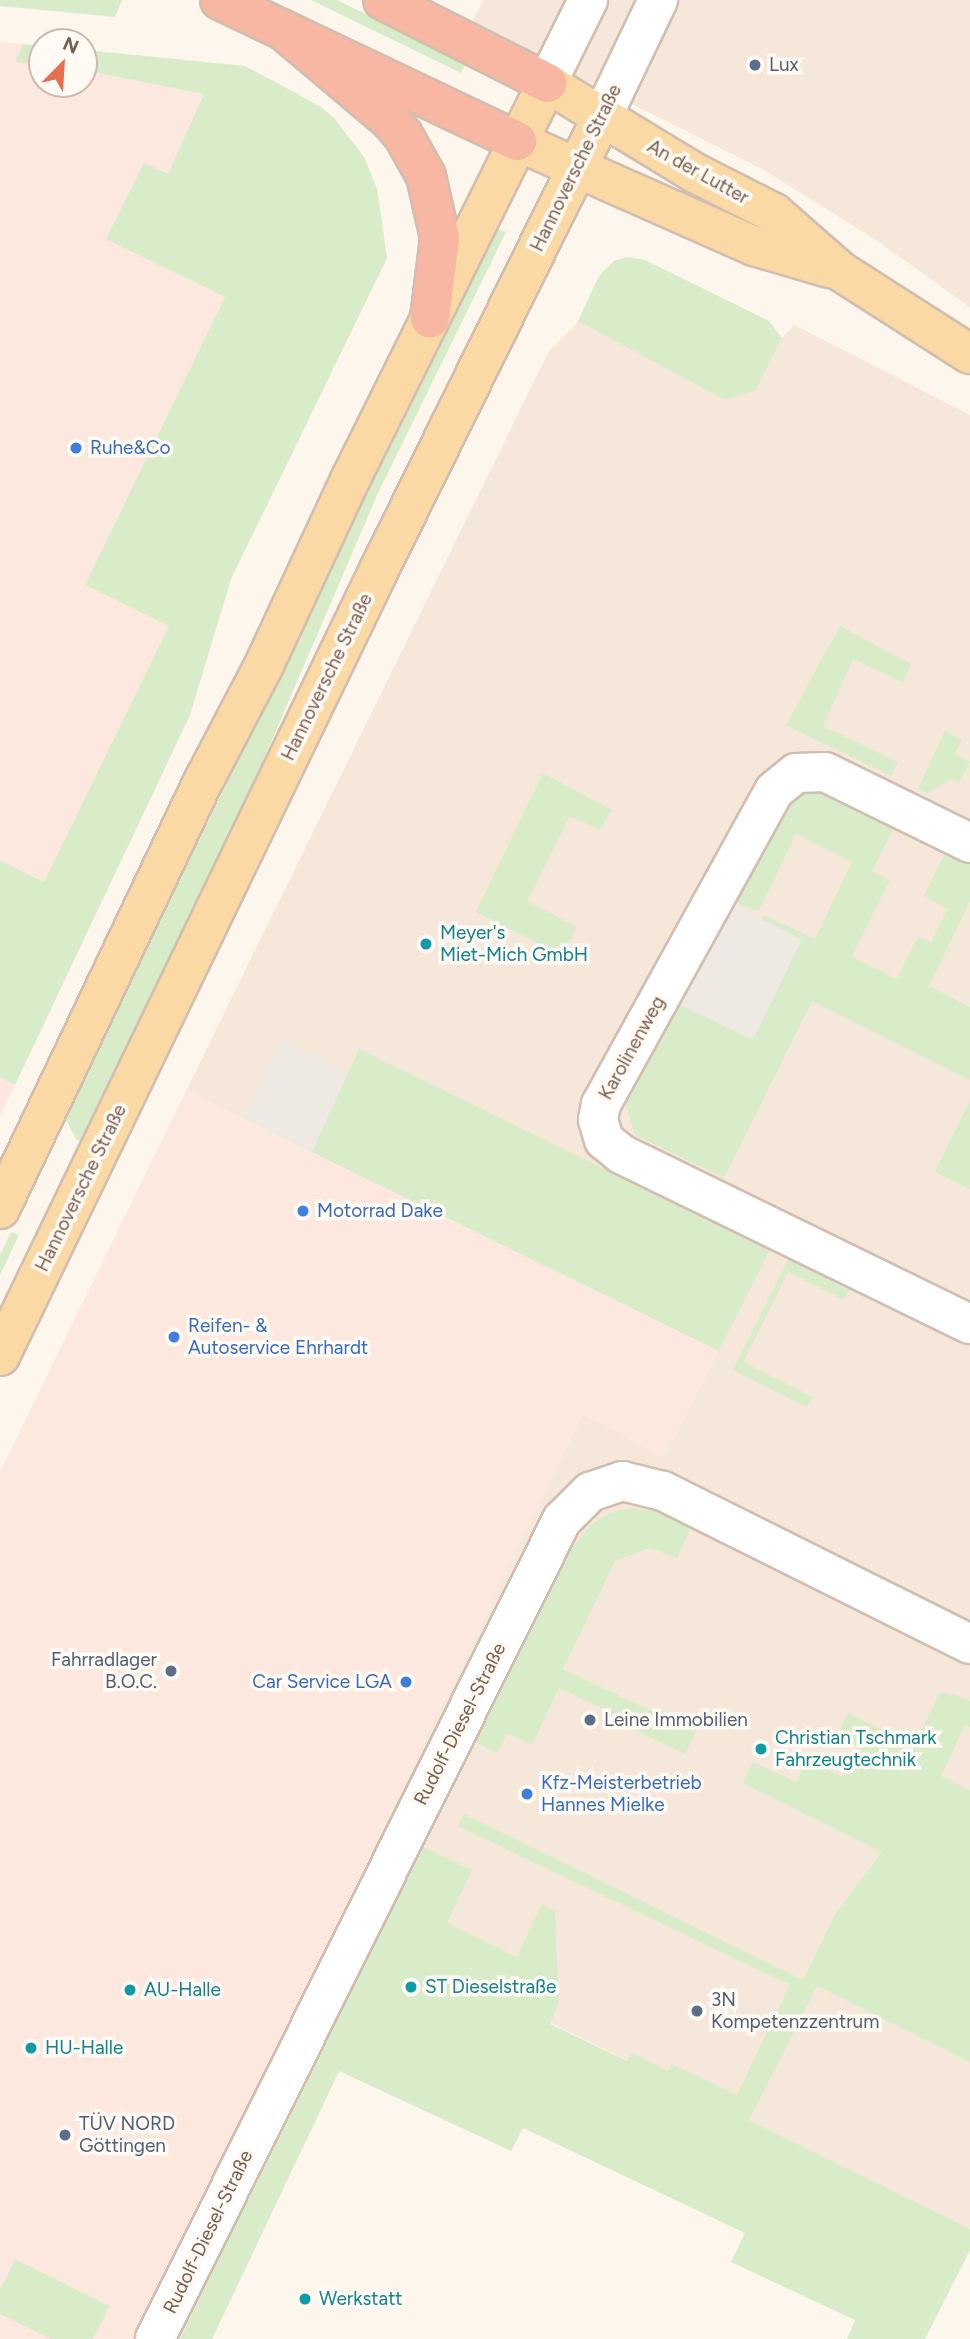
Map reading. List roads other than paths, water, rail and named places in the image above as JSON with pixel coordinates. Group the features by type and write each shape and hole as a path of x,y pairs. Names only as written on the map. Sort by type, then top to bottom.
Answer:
{"highway":[{"path":"220,0 517,141"},
{"path":"383,0 547,83"},
{"path":"282,29 389,119 403,135 426,176 440,238 430,318"}],"main road":[{"name":"An der Lutter","path":"547,83 695,173 774,213 840,271 970,354"},
{"path":"0,1209 205,778 265,663 430,318 547,83"},
{"name":"Hannoversche Straße","path":"0,1356 602,117"},
{"name":"An der Lutter","path":"517,141 754,246 840,271"}],"street":[{"path":"547,83 588,0"},
{"name":"Hannoversche Straße","path":"602,117 659,0"},
{"name":"Karolinenweg","path":"970,842 825,772 796,773 774,791 601,1104 598,1120 604,1140 621,1154 970,1324"},
{"name":"Rudolf-Diesel-Straße","path":"155,2339 562,1520 590,1492 622,1481 663,1491 970,1644"}],"place":[{"name":"Lux","path":"755,65"},
{"name":"Ruhe&Co","path":"76,448"},
{"name":"Meyer's Miet-Mich GmbH","path":"426,944"},
{"name":"Motorrad Dake","path":"303,1211"},
{"name":"Reifen- & Autoservice Ehrhardt","path":"174,1337"},
{"name":"Fahrradlager B.O.C.","path":"171,1671"},
{"name":"Car Service LGA","path":"406,1682"},
{"name":"Leine Immobilien","path":"590,1720"},
{"name":"Christian Tschmark Fahrzeugtechnik","path":"761,1749"},
{"name":"Kfz-Meisterbetrieb Hannes Mielke","path":"527,1794"},
{"name":"ST Dieselstraße","path":"411,1987"},
{"name":"AU-Halle","path":"130,1990"},
{"name":"3N Kompetenzzentrum","path":"697,2011"},
{"name":"HU-Halle","path":"31,2048"},
{"name":"TÜV NORD Göttingen","path":"65,2135"},
{"name":"Werkstatt","path":"305,2299"}]}
